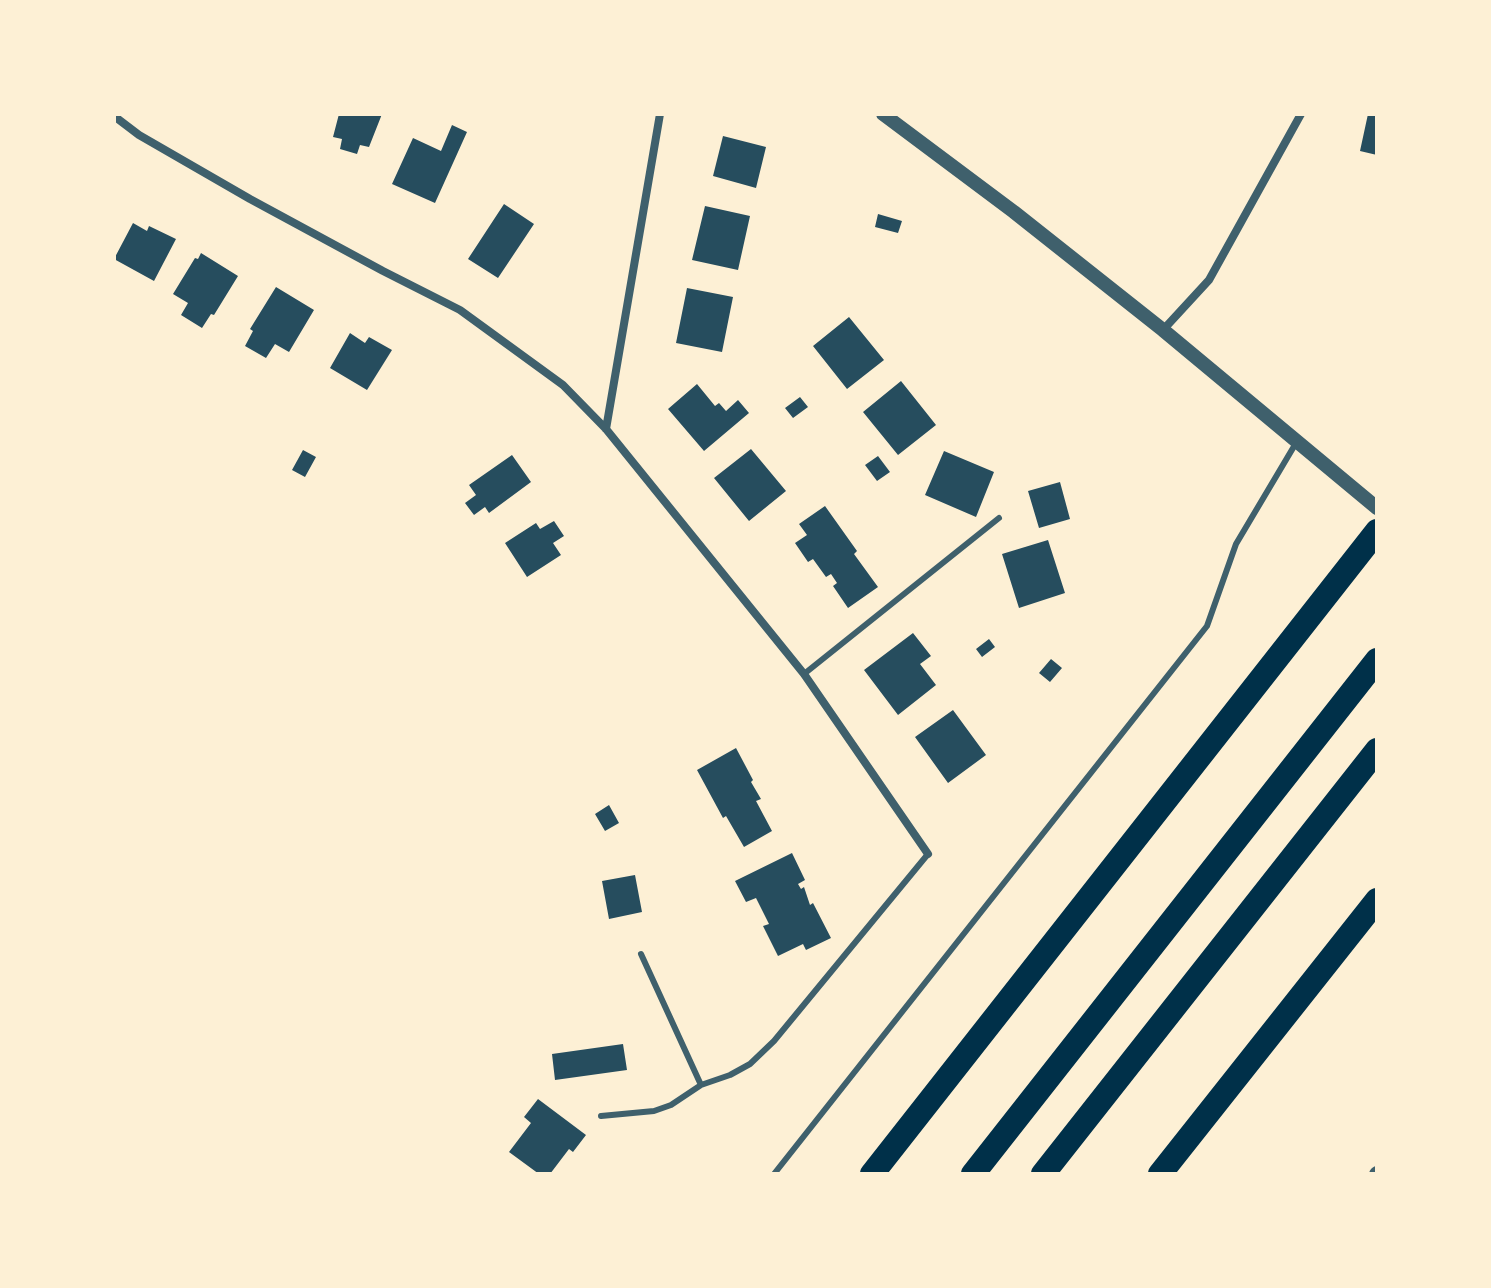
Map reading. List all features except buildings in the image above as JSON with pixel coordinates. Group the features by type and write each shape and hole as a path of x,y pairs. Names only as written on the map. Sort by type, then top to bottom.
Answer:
{"highway":[{"path":"872,1174 1377,531"},
{"path":"973,1174 1377,660"},
{"path":"1043,1174 1377,750"},
{"path":"1160,1174 1377,900"}],"street":[{"path":"606,429 660,114"},
{"path":"883,114 1014,212 1163,330 1377,508"},
{"path":"1163,330 1209,280 1301,114"},
{"path":"114,116 139,135 250,199 460,310 563,385 606,429 804,674 928,854"}],"lane":[{"path":"774,1174 1207,626 1236,544 1296,443"},
{"path":"804,674 999,518"},
{"path":"601,1116 654,1111 671,1105 701,1085 750,1064 774,1041 928,854"},
{"path":"641,954 701,1085"}]}
